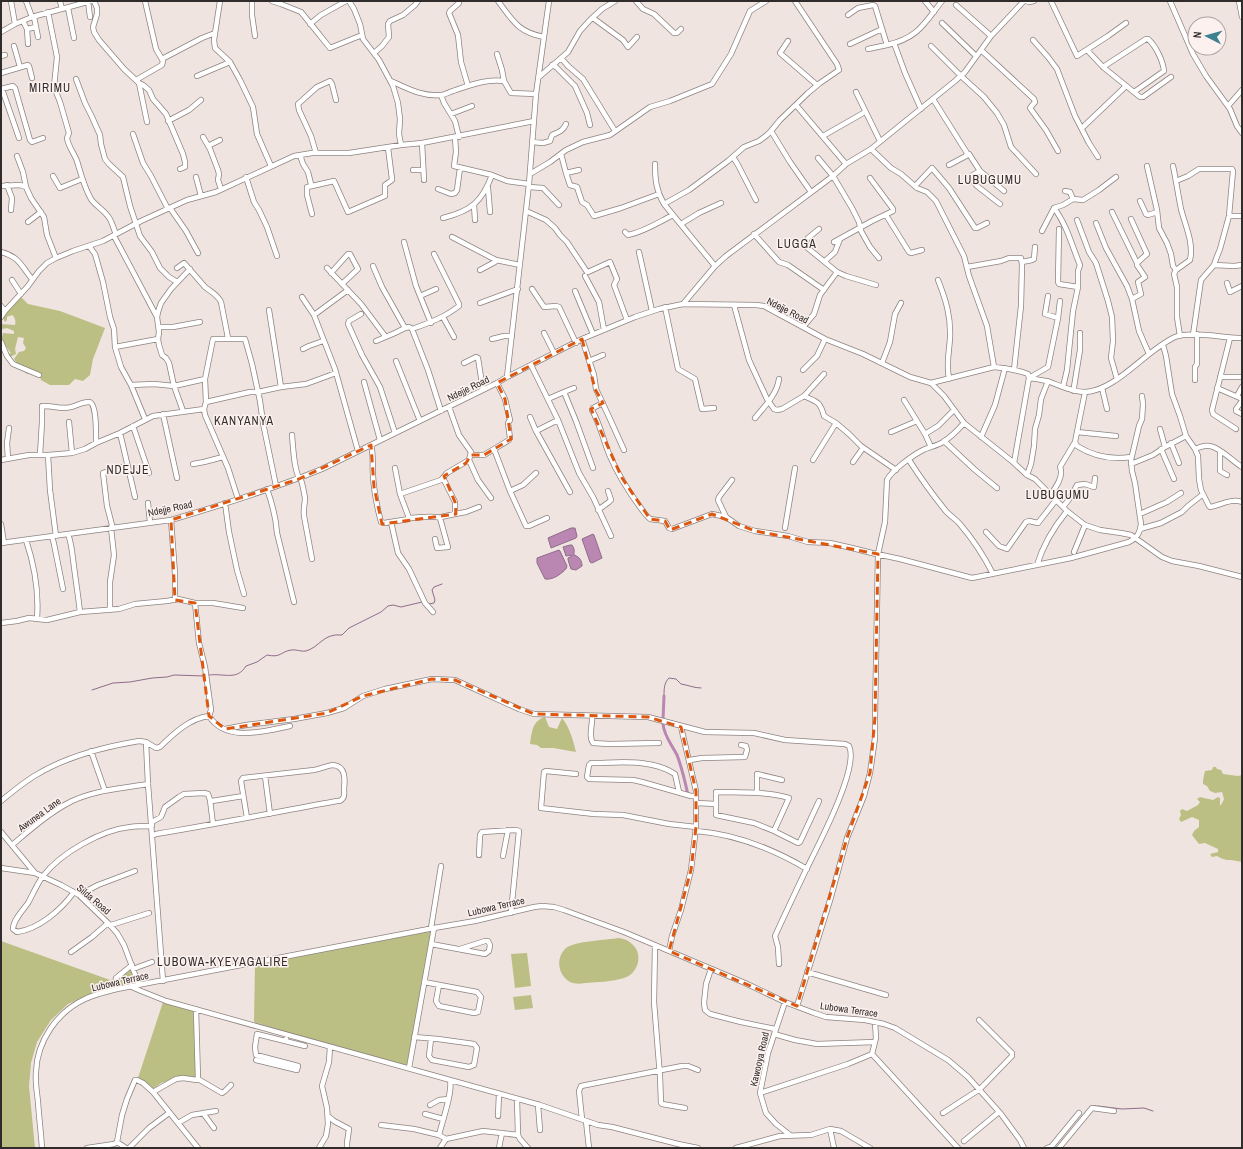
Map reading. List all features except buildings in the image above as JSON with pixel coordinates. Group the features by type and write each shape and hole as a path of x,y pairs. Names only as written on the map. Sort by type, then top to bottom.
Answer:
{"street":[{"path":"11,1 15,24"},
{"path":"26,1 33,17 38,37"},
{"path":"60,1 62,9"},
{"path":"1,32 15,24 33,17 91,1"},
{"path":"90,17 91,1"},
{"path":"91,1 97,8 93,27 99,40 137,82 149,90 166,114 185,162 185,166 180,169"},
{"path":"137,82 162,65 164,61 156,49 145,1"},
{"path":"220,1 214,40 215,48 230,62 236,71 253,107 257,134 271,166"},
{"path":"252,1 255,36"},
{"path":"272,1 303,14 330,48 362,35"},
{"path":"310,24 321,15 346,1"},
{"path":"349,1 360,24 363,39 380,60 391,80 399,108 399,134 401,145"},
{"path":"374,53 389,37 388,24 390,21 403,15 418,1"},
{"path":"498,1 522,30 544,37"},
{"path":"507,377 529,185 536,94 549,1"},
{"path":"539,77 552,64 568,52 580,31 602,9 615,1"},
{"path":"636,1 643,9 654,14 674,33 677,33 680,29"},
{"path":"530,174 583,142 610,135 650,107 670,101 712,84 731,54 750,11 766,1"},
{"path":"664,204 689,190 744,147 759,141 817,85 838,71 839,68 795,1"},
{"path":"925,1 934,12"},
{"path":"868,49 894,43 916,33 929,19 942,1"},
{"path":"683,304 715,266 754,234 833,176 846,164 870,149 960,76 991,36 1025,1 1034,1"},
{"path":"1051,1 1076,55 1078,56 1126,23"},
{"path":"1170,1 1192,54 1228,106 1242,133"},
{"path":"1239,1 1242,17"},
{"path":"459,4 449,13 458,35 461,62 468,86"},
{"path":"848,15 858,8 873,5 875,6 887,45"},
{"path":"956,5 991,36"},
{"path":"68,8 74,38"},
{"path":"48,12 57,57 54,87 69,133 67,138 68,142 77,161 82,179 90,197 112,222 115,235 157,317 159,327 158,339 162,355 166,358 168,363 182,411"},
{"path":"593,18 623,40 628,47 637,37"},
{"path":"23,21 27,29 28,44"},
{"path":"942,23 976,56"},
{"path":"27,29 36,27"},
{"path":"850,44 882,29"},
{"path":"162,59 202,38 215,34"},
{"path":"1103,67 1148,39 1153,45 1162,63 1164,71 1134,92"},
{"path":"1033,40 1057,69 1088,143 1098,157"},
{"path":"788,42 780,53 817,85"},
{"path":"894,43 921,109"},
{"path":"14,46 20,67"},
{"path":"931,46 960,76 984,97 997,113 1004,125 1011,147 1036,174"},
{"path":"981,50 1034,99 1035,102 1030,108 1046,130 1058,151"},
{"path":"1087,50 1103,67 1140,97 1171,77"},
{"path":"497,54 504,81 511,93 536,94"},
{"path":"561,58 585,82 615,131"},
{"path":"197,76 230,62"},
{"path":"552,64 575,86 590,125"},
{"path":"1,73 29,65 32,78"},
{"path":"76,79 100,135 104,159 123,177 130,206 140,236 152,252 160,268 169,277 177,282"},
{"path":"391,80 420,94 441,95 483,81 504,81"},
{"path":"316,153 298,104 317,87 330,81 336,100"},
{"path":"137,82 147,122"},
{"path":"19,138 1,89 12,86 15,88 30,140 32,142 43,138"},
{"path":"1082,128 1126,86"},
{"path":"1228,106 1242,90"},
{"path":"856,92 880,141"},
{"path":"441,95 455,121 457,137 454,166 492,175 507,181 543,188 559,205"},
{"path":"933,99 980,171 1004,191"},
{"path":"168,121 189,110 201,100"},
{"path":"796,105 846,164"},
{"path":"451,114 472,106"},
{"path":"822,136 865,112"},
{"path":"1,317 28,286 32,279 47,263 56,258 103,241 136,223 186,200 222,189 294,156 316,153 349,153 388,148 457,137 534,121"},
{"path":"532,142 543,143 550,141 552,135 561,132 566,124"},
{"path":"771,131 811,192"},
{"path":"133,134 143,163 169,209 186,231 198,253"},
{"path":"203,137 220,174 218,180 222,189"},
{"path":"208,146 220,140"},
{"path":"422,143 424,180"},
{"path":"312,214 307,195 307,187 334,181 348,212 385,196 386,185 392,180 388,148"},
{"path":"870,149 891,168 915,186 927,192 936,201 941,214 964,256 966,268 987,326 994,367"},
{"path":"950,165 966,156 967,153"},
{"path":"300,154 312,186"},
{"path":"562,154 570,185 577,187 582,202 594,216 659,194"},
{"path":"17,156 23,172 26,188 44,217 50,243 56,258"},
{"path":"733,157 756,200"},
{"path":"818,158 833,176 852,208 870,247 879,258"},
{"path":"655,164 655,183 664,204 715,266"},
{"path":"1147,166 1159,228 1167,243 1173,266 1176,270"},
{"path":"1173,166 1181,208 1190,238 1191,258 1190,261 1176,270 1174,274 1177,287 1177,317 1180,336"},
{"path":"438,189 450,194 455,193 457,190 460,168"},
{"path":"915,186 932,168 949,188 975,228 987,223"},
{"path":"1176,181 1188,176 1199,168 1232,169 1233,171 1229,216 1220,249 1214,264 1201,280 1195,335 1197,364 1195,367 1195,380"},
{"path":"413,170 423,170"},
{"path":"566,173 579,170"},
{"path":"980,171 972,176 971,179 1000,204"},
{"path":"443,218 463,212 474,205 487,187 492,175"},
{"path":"53,176 60,188 82,179"},
{"path":"196,177 201,196"},
{"path":"246,177 254,202 267,227 277,256"},
{"path":"1042,231 1054,208 1073,199 1084,200 1116,177"},
{"path":"834,242 893,211 870,178"},
{"path":"7,185 12,198 11,210"},
{"path":"1,186 20,185 26,188"},
{"path":"487,187 490,212"},
{"path":"1065,190 1070,192 1073,199"},
{"path":"1140,201 1146,214 1148,215 1157,212"},
{"path":"681,224 699,213 721,203"},
{"path":"474,205 474,220"},
{"path":"1054,208 1066,227 1080,265 1078,271 1078,287 1073,311 1067,370 1063,387"},
{"path":"526,211 546,220 555,228 567,242 586,272 610,262 617,279 614,285 627,320"},
{"path":"28,222 41,212"},
{"path":"1112,212 1137,265 1145,277 1138,282 1141,294 1132,300"},
{"path":"625,232 627,234 632,234 644,230 673,215"},
{"path":"886,215 909,252 911,253 922,250"},
{"path":"1229,216 1242,216"},
{"path":"1131,219 1147,254 1137,263"},
{"path":"1077,220 1086,245 1096,262 1108,301 1112,317 1113,341 1111,358 1117,379"},
{"path":"1096,223 1106,248 1124,279 1132,300 1139,331 1150,354"},
{"path":"819,229 808,238 804,245 838,272 876,285"},
{"path":"1058,229 1058,283 1078,287"},
{"path":"754,234 779,262 788,265 824,290"},
{"path":"452,237 496,260 520,265"},
{"path":"825,261 835,252 840,239"},
{"path":"404,242 420,296 432,322"},
{"path":"89,246 95,254 103,282 121,367 145,419"},
{"path":"1022,262 1034,259 1035,247"},
{"path":"1,252 9,254 18,260 32,279"},
{"path":"639,252 652,311"},
{"path":"332,273 348,254 350,254 358,269 342,284"},
{"path":"376,341 406,328 412,329 432,322 443,317 459,305 434,254"},
{"path":"966,268 1009,258 1021,258 1021,306 1014,370"},
{"path":"480,270 492,264 496,260"},
{"path":"177,268 184,263 206,288 220,299 228,338"},
{"path":"1214,264 1234,266 1242,265"},
{"path":"373,266 382,287 406,328"},
{"path":"327,268 370,315 385,336"},
{"path":"157,317 161,303 177,282 190,269"},
{"path":"803,328 814,314 820,296 838,272"},
{"path":"585,276 599,302 604,330"},
{"path":"12,280 21,294"},
{"path":"938,280 949,311 950,337 947,365 949,379"},
{"path":"1227,283 1230,292 1242,286"},
{"path":"420,296 436,289"},
{"path":"480,303 518,289"},
{"path":"532,289 544,307 556,306 559,308 576,343"},
{"path":"314,314 348,290"},
{"path":"575,291 593,334"},
{"path":"302,296 314,314 336,373 358,451"},
{"path":"1048,296 1045,314 1058,318"},
{"path":"1028,378 1048,367 1060,301"},
{"path":"882,363 890,342 895,314 901,303"},
{"name":"Ndejje Road","path":"2,543 171,520 299,478 441,411 582,339 627,320 665,307 683,304 764,306 825,339 910,376 931,383"},
{"path":"734,305 749,360 768,402 775,410 779,410 804,396 824,374"},
{"path":"1,306 5,311"},
{"path":"665,307 679,370 695,379 702,409 714,408"},
{"path":"269,310 281,387"},
{"path":"361,314 349,321 348,324 380,387 395,433"},
{"path":"443,317 454,337"},
{"path":"159,327 172,327 200,322"},
{"path":"412,329 428,370 441,411"},
{"path":"544,333 554,353"},
{"path":"1074,391 1080,350 1080,333"},
{"path":"1028,378 1048,382 1074,391 1085,392 1102,388 1117,379 1175,337 1195,335 1242,338"},
{"path":"492,339 512,336"},
{"path":"238,499 228,468 211,430 204,409 206,402 204,379 213,339 244,338 247,341 276,486"},
{"path":"1230,338 1212,406 1212,412 1236,429"},
{"path":"116,347 158,339"},
{"path":"582,339 595,378 596,389 624,450"},
{"path":"803,370 816,356 825,339"},
{"path":"303,349 323,341"},
{"path":"1,342 10,362 40,375"},
{"path":"1163,345 1172,394 1186,436 1195,449 1199,459 1199,479 1202,495 1210,507 1229,501 1237,500 1242,502"},
{"path":"589,361 603,356"},
{"path":"464,363 478,358 483,390"},
{"path":"396,361 420,421"},
{"path":"531,365 558,420 579,473 593,497 611,536"},
{"path":"931,383 994,367 1005,368 1028,374 1014,463"},
{"path":"982,437 996,405 1005,368"},
{"path":"206,402 250,392 306,384 336,373"},
{"path":"1220,376 1242,377"},
{"path":"130,385 154,384 174,386 204,379"},
{"path":"755,418 768,402 777,387 779,379"},
{"path":"364,382 380,440"},
{"path":"1027,475 1031,464 1035,429 1041,399 1048,382"},
{"path":"471,455 484,455 509,440 510,436 508,423 510,420 505,400 497,383"},
{"path":"931,383 940,392 964,423 1027,475 1035,479 1067,511 1085,525 1100,530 1121,532 1131,535 1162,557 1172,561 1242,577"},
{"path":"1237,396 1242,387"},
{"path":"548,399 574,388"},
{"path":"1102,388 1107,409"},
{"path":"1217,388 1237,396 1242,400 1236,409 1236,411 1242,414"},
{"path":"564,392 593,468"},
{"path":"1051,494 1058,483 1061,470 1060,467 1075,442 1085,392"},
{"path":"804,396 817,402 822,407 824,416 836,423 863,448 896,470"},
{"path":"603,403 592,409 599,424 608,452 622,478 644,512 649,518 666,521 669,528 672,529 712,514 726,517 739,526 755,531 788,536 808,542 830,543 900,559 972,578 1071,558 1136,539 1140,529 1140,514 1131,457 1138,428 1142,419 1142,396"},
{"path":"904,400 925,434 931,447"},
{"path":"40,455 42,406 70,408 91,402 95,410 96,443"},
{"path":"400,494 443,478 448,473 469,460 471,455 470,450 459,436 448,407"},
{"path":"1,460 29,455 72,453 120,433 153,416 204,409"},
{"path":"925,434 938,426 954,410"},
{"path":"163,414 177,478"},
{"path":"530,417 536,431 570,492"},
{"path":"536,431 558,420"},
{"path":"891,432 917,421"},
{"path":"70,422 72,453"},
{"path":"813,460 836,423"},
{"path":"797,1006 831,897 847,838 864,796 870,773 875,728 878,554 885,522 887,480 889,475 908,460 922,450 944,441 964,423"},
{"path":"133,426 149,473"},
{"path":"8,459 6,443 9,428"},
{"path":"1160,429 1163,448 1174,479"},
{"path":"1077,432 1116,436"},
{"path":"120,433 135,497"},
{"path":"292,435 293,454 304,491 305,500 303,509 312,559"},
{"path":"1131,464 1153,455 1186,436"},
{"path":"944,441 997,488"},
{"path":"1075,442 1079,448 1104,458 1120,459 1131,457"},
{"path":"1171,444 1179,463"},
{"path":"371,445 372,474 382,523 409,518 434,516 440,518 466,512 479,507"},
{"path":"1195,449 1204,446 1214,447 1228,455 1242,467"},
{"path":"853,462 863,448"},
{"path":"494,449 510,491 526,526 547,518"},
{"path":"1220,451 1220,471 1227,476"},
{"path":"48,455 54,544 63,589"},
{"path":"193,464 223,457"},
{"path":"469,460 478,480 490,498"},
{"path":"908,460 925,485 946,511 958,522 978,548 993,574"},
{"path":"110,609 110,582 114,555 112,526 107,506 102,473 127,466"},
{"path":"395,468 400,494 409,518"},
{"path":"785,528 795,468"},
{"path":"510,491 523,485 536,473"},
{"path":"443,478 455,502 455,514"},
{"path":"1063,506 1070,498 1077,485 1085,484 1094,486 1095,478"},
{"path":"726,517 718,500 732,480"},
{"path":"267,489 294,602"},
{"path":"598,510 610,502 611,500 608,491"},
{"path":"1140,514 1167,502 1182,493"},
{"path":"1140,529 1161,523 1182,512 1202,495"},
{"path":"986,532 999,546 1007,549 1026,522 1030,521 1038,523 1056,500"},
{"path":"148,503 150,522"},
{"path":"225,503 229,532 244,594"},
{"path":"1037,565 1051,533 1067,511"},
{"path":"435,539 437,548 448,547 440,518"},
{"path":"171,520 175,574 174,600"},
{"path":"391,522 398,553 409,569 425,603 433,612"},
{"path":"1,524 2,543"},
{"path":"1074,552 1085,525"},
{"path":"68,534 71,540 80,612"},
{"path":"26,540 33,568 38,604 37,618"},
{"path":"1,623 29,618 47,620 80,612 119,609 135,604 178,599 195,603 213,603 243,608"},
{"path":"195,603 200,643 205,666 210,710 209,716 214,722 233,732 242,733 290,726"},
{"path":"225,729 327,713 344,708 364,696 385,689 432,679 455,680 519,709 534,714 648,717 681,727 705,732 754,733 785,740 839,743 849,746 851,751 850,765 827,829 775,936 778,947 779,964"},
{"path":"1,801 36,775 54,766 91,751 135,742 146,742 154,748 160,747 184,727 201,717 209,716"},
{"path":"592,716 591,740 593,742 609,744 659,743"},
{"path":"669,951 691,870 696,829 696,791 690,760 681,727"},
{"path":"146,742 163,981"},
{"path":"690,760 702,758 745,757 747,750 746,746 741,745"},
{"path":"91,751 105,790"},
{"path":"679,792 675,774 669,770 647,764 591,763 589,765 586,777 589,780 633,780 691,796 696,796"},
{"path":"152,836 156,834 270,814 342,800 344,797 345,777 339,767 331,765 322,769 243,778 241,782 247,818"},
{"path":"576,774 544,772 541,808 594,814 624,815 696,829 754,843 807,868"},
{"path":"757,793 757,774 782,780"},
{"path":"265,776 270,814"},
{"name":"Awunea Lane","path":"12,845 35,826 66,804 105,790 148,784"},
{"path":"774,831 789,798 778,795 757,793 716,792 716,815 748,822 774,831 798,843 800,842 819,801"},
{"path":"152,826 152,822 161,817 166,807 184,794 204,793 208,794 210,800 214,824"},
{"path":"210,800 243,796"},
{"path":"697,803 716,804"},
{"path":"74,892 66,903 43,921 30,929 20,932 14,931 13,925 23,911 43,876 74,849 105,833 129,827 152,826"},
{"path":"503,856 508,830"},
{"path":"478,855 480,835 482,832 518,830 520,833 511,913"},
{"path":"1,832 35,873"},
{"path":"409,1068 431,944 441,866"},
{"name":"Silda Road","path":"1,868 35,873 79,895 110,924 124,945 139,985"},
{"path":"79,895 98,885 135,871"},
{"name":"Lubowa Terrace","path":"42,1148 36,1080 36,1067 41,1047 51,1027 59,1018 72,1006 85,999 139,985 475,921 542,906 554,907 606,924 739,980 785,1002 826,1017 865,1020 895,1028 956,1066 980,1089 1020,1140 1024,1148"},
{"path":"71,952 110,924 149,913"},
{"path":"431,944 485,954 489,951 490,945 488,941 484,940 460,949"},
{"path":"656,945 654,1002 660,1070 660,1100 662,1104 685,1108"},
{"path":"116,978 132,967 152,962"},
{"path":"711,969 706,984 704,1003 705,1010 708,1012 775,1031 795,1040 817,1044 875,1042"},
{"path":"807,972 886,995"},
{"path":"424,982 439,985 479,993 481,997 478,1012 474,1013 439,1006 436,1001 439,985"},
{"path":"132,987 159,998 196,1009 409,1068 538,1105 584,1120 698,1148"},
{"name":"Kawooya Road","path":"785,1002 768,1053 760,1093 766,1113 776,1124 790,1135"},
{"path":"196,1009 198,1079"},
{"path":"943,1113 980,1089 1012,1056 1010,1050 979,1020"},
{"path":"872,1054 876,1038 875,1022"},
{"path":"256,1060 297,1070 298,1066 256,1055 256,1034 305,1046"},
{"path":"285,1041 287,1035"},
{"path":"414,1037 474,1044 477,1048 474,1065 469,1067 432,1060 429,1056 431,1039"},
{"path":"319,1148 326,1136 328,1116 322,1086 329,1062 330,1047"},
{"path":"760,1093 848,1064 872,1054"},
{"path":"872,1054 958,1148"},
{"path":"589,1148 579,1091 581,1086 682,1066 688,1066 698,1070"},
{"path":"153,1092 176,1079 198,1079 222,1093 225,1092 231,1085"},
{"path":"117,1142 127,1099 135,1080 138,1080 153,1092 198,1148"},
{"path":"439,1135 451,1087 450,1080"},
{"path":"498,1116 499,1094"},
{"path":"430,1105 439,1100 448,1099"},
{"path":"517,1099 518,1135 528,1148"},
{"path":"538,1105 540,1130"},
{"path":"1059,1148 1092,1108 1114,1111"},
{"path":"178,1123 192,1116 216,1111"},
{"path":"964,1141 999,1112"},
{"path":"117,1142 128,1148 149,1128 170,1113"},
{"path":"203,1113 214,1128"},
{"path":"1050,1148 1079,1113"},
{"path":"425,1114 443,1119"},
{"path":"328,1116 334,1122 349,1130 346,1143 347,1148"},
{"path":"381,1125 414,1129 439,1135 446,1139 483,1131 518,1135"},
{"path":"830,1129 834,1148"},
{"path":"739,1148 770,1138 790,1135 811,1135 830,1129 841,1131 870,1148"},
{"path":"499,1148 502,1133"},
{"path":"440,1148 446,1139"},
{"path":"87,1148 114,1144 117,1142"}],"highlighted area":[{"path":"582,339 595,389 603,403 591,409 622,478 650,519 665,521 670,530 712,514 755,531 878,554 875,717 870,773 847,838 797,1006 669,951 691,870 696,827 696,791 681,727 648,717 534,714 455,680 432,679 363,696 327,713 225,729 209,716 195,603 175,600 171,520 299,479 371,445 374,487 382,524 456,514 455,502 444,476 466,463 471,455 484,455 511,439 505,399 497,383"}],"green space":[{"path":"21,297 28,304 60,311 105,328 93,359 90,375 83,381 75,379 69,385 50,385 41,380 40,376 34,373 27,374 19,368 14,359 19,352 24,351 26,348 23,343 24,338 18,337 15,349 16,354 10,357 8,354 11,353 1,340 3,333 14,334 14,331 7,328 2,329 1,331 1,324 15,325 15,319 12,315 7,317 5,322 3,318"},
{"path":"545,717 549,727 557,729 562,718 569,730 576,752 553,748 541,748 537,745 530,744 532,731 535,724 537,721"},
{"path":"1213,767 1221,770 1223,774 1238,776 1242,775 1242,862 1223,859 1217,856 1212,857 1210,854 1218,852 1218,849 1205,843 1199,844 1192,835 1199,827 1199,820 1192,817 1181,822 1179,819 1181,815 1180,811 1182,809 1187,811 1198,805 1200,802 1197,799 1200,797 1213,800 1218,797 1220,798 1221,805 1224,799 1222,792 1215,793 1210,791 1207,786 1203,784 1205,771 1212,770"},
{"path":"433,930 407,1065 366,1056 254,1022 255,964"},
{"path":"619,938 630,943 636,948 638,953 638,963 636,968 629,976 604,982 579,984 570,982 563,975 559,966 559,961 566,948 583,942"},
{"path":"1,941 110,980 114,979 131,967 135,979 133,983 90,994 68,1004 51,1020 37,1042 31,1063 29,1086 35,1148 1,1148"},
{"path":"527,953 531,986 515,988 511,954"},
{"path":"531,995 533,1008 515,1010 513,997"},
{"path":"163,1002 193,1010 197,1077 180,1077 161,1083 153,1089 138,1078"}],"shaded area":[{"path":"571,528 575,528 576,538 551,548 548,538"},
{"path":"593,534 602,558 592,563 590,562 582,539"},
{"path":"570,545 574,548 574,555 582,562 582,566 576,570 571,569 568,560 568,558 572,555 566,556 563,547"},
{"path":"559,550 567,566 566,569 556,577 545,579 537,563 537,558"}],"waterway":[{"path":"429,604 434,603 435,600 432,590 434,587 442,584"},
{"path":"209,675 234,675 242,671 246,666 257,662 267,655 278,655 293,650 306,651 315,647 330,636 342,635 349,628 381,612 388,606 393,605 401,607 422,602"},
{"path":"92,690 113,683 130,682 174,675 204,676"},
{"path":"664,696 665,684 669,678 676,679 681,684 701,688"},
{"path":"663,720 664,696"},
{"path":"663,724 667,736 679,760 688,795"},
{"path":"1089,1108 1091,1106 1096,1106"},
{"path":"1098,1106 1122,1109 1144,1108 1153,1111"}],"district":[{"name":"MIRIMU","path":"50,88"},
{"name":"LUBUGUMU","path":"990,180"},
{"name":"LUGGA","path":"797,244"},
{"name":"KANYANYA","path":"244,421"},
{"name":"NDEJJE","path":"128,470"},
{"name":"LUBUGUMU","path":"1058,495"},
{"name":"LUBOWA-KYEYAGALIRE","path":"223,962"}]}
